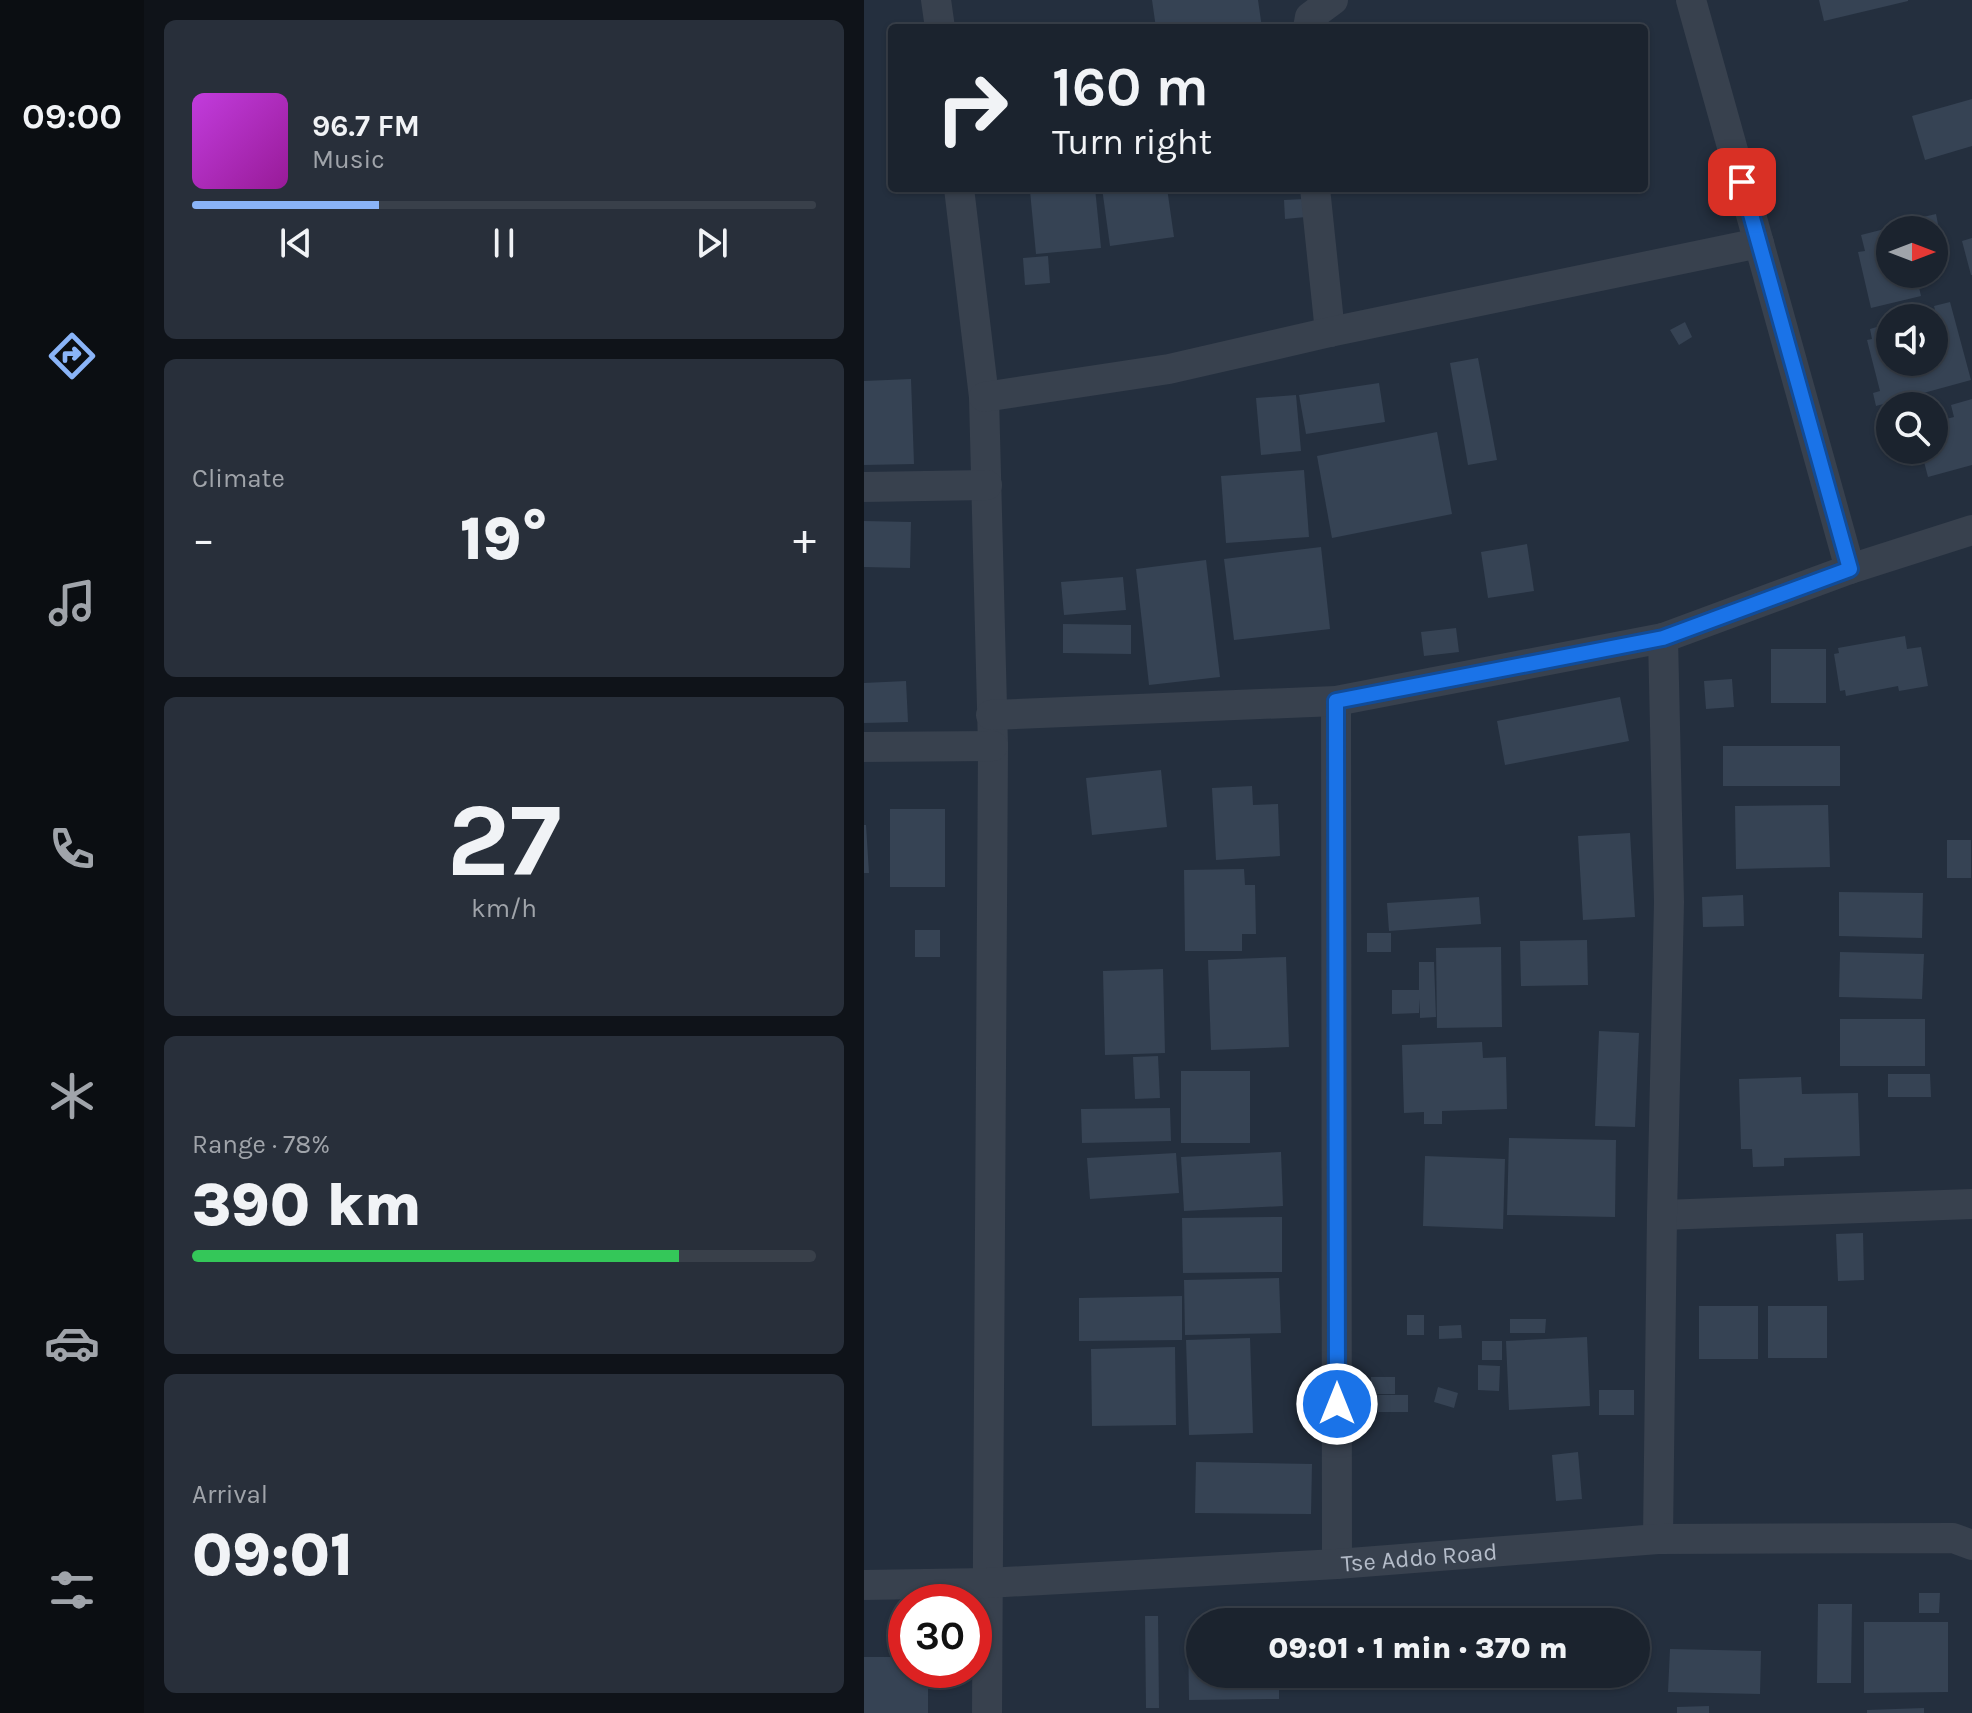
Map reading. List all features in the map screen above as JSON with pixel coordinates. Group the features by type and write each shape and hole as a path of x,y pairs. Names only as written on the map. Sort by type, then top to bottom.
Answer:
{"street":[{"path":"936,0 939,24"},
{"path":"1309,24 1310,17 1333,0"},
{"path":"1691,0 1850,569"},
{"path":"959,192 984,397 993,746 987,1713"},
{"path":"1315,192 1330,332"},
{"path":"984,397 1169,369 1330,332 1759,243"},
{"path":"864,487 987,485"},
{"path":"991,715 1336,701 1663,638 1850,569 1972,530"},
{"path":"1658,1539 1669,902 1663,638"},
{"path":"1336,701 1337,1564"},
{"path":"864,747 993,746"},
{"path":"1662,1215 1972,1204"},
{"name":"Tse Addo Road","path":"864,1585 987,1583 1337,1564 1658,1539 1953,1538 1972,1545"}],"building":[{"path":"1152,0 1258,0 1261,24 1155,24"},
{"path":"1819,0 1908,0 1908,1 1824,21"},
{"path":"1972,99 1972,146 1925,160 1912,116"},
{"path":"1030,192 1095,192 1101,248 1036,254"},
{"path":"1103,192 1168,192 1174,237 1110,246"},
{"path":"1305,199 1306,217 1285,219 1284,200"},
{"path":"1876,231 1876,288 1919,288 1921,296 1876,304 1871,308 1858,252 1865,251 1861,235"},
{"path":"1972,238 1972,275 1971,275 1962,241"},
{"path":"1048,256 1050,283 1025,285 1023,258"},
{"path":"1950,302 1971,380 1927,392 1876,392 1880,391 1876,376 1948,376 1948,304 1942,304"},
{"path":"1685,322 1692,337 1679,345 1670,330"},
{"path":"1876,327 1876,375 1867,340 1872,339 1870,329"},
{"path":"1478,358 1497,460 1468,465 1450,363"},
{"path":"911,379 914,464 864,465 864,381"},
{"path":"1379,383 1385,422 1306,434 1299,395"},
{"path":"1296,395 1301,451 1261,455 1256,398"},
{"path":"1972,399 1972,465 1928,477 1925,464 1948,464 1948,418 1954,417 1951,405"},
{"path":"1437,432 1452,514 1332,538 1317,456"},
{"path":"1304,470 1309,537 1226,543 1221,476"},
{"path":"864,521 911,522 910,568 864,567"},
{"path":"1527,544 1534,591 1488,598 1481,552"},
{"path":"1321,547 1330,629 1234,640 1224,559"},
{"path":"1206,560 1220,677 1149,685 1136,569"},
{"path":"1123,577 1126,610 1064,615 1061,582"},
{"path":"1063,624 1131,625 1131,654 1063,653"},
{"path":"1456,628 1459,652 1424,656 1421,632"},
{"path":"1905,636 1907,649 1921,647 1928,686 1899,691 1898,686 1846,696 1845,690 1840,691 1834,654 1839,653 1838,648"},
{"path":"1771,649 1826,649 1826,703 1771,703"},
{"path":"1732,679 1734,707 1706,709 1704,681"},
{"path":"906,681 908,722 864,723 864,683"},
{"path":"1620,697 1629,741 1505,765 1497,721"},
{"path":"1723,746 1840,746 1840,786 1723,786"},
{"path":"1161,770 1167,827 1092,835 1086,778"},
{"path":"1252,786 1253,805 1278,804 1280,856 1216,860 1212,788"},
{"path":"1828,805 1830,867 1736,869 1735,806"},
{"path":"890,809 945,809 945,887 890,887"},
{"path":"866,825 869,873 864,873"},
{"path":"1630,833 1635,917 1583,920 1578,836"},
{"path":"1947,840 1971,840 1971,878 1947,878"},
{"path":"1244,869 1245,885 1255,885 1256,934 1242,934 1242,951 1185,951 1184,870"},
{"path":"1839,892 1923,893 1922,938 1839,936"},
{"path":"1743,895 1744,926 1703,927 1702,897"},
{"path":"1479,897 1481,924 1389,931 1387,903"},
{"path":"915,930 940,930 940,957 915,957"},
{"path":"1367,933 1391,933 1391,952 1367,952"},
{"path":"1587,940 1588,985 1521,986 1520,941"},
{"path":"1501,947 1502,1027 1437,1028 1436,948"},
{"path":"1840,952 1924,954 1922,999 1839,997"},
{"path":"1286,957 1289,1047 1211,1050 1208,960"},
{"path":"1419,962 1434,962 1436,1017 1420,1018 1420,999 1419,1013 1392,1014 1392,990 1419,990"},
{"path":"1163,969 1165,1053 1105,1055 1103,971"},
{"path":"1840,1019 1925,1019 1925,1066 1840,1066"},
{"path":"1599,1031 1639,1033 1635,1127 1595,1126"},
{"path":"1482,1042 1483,1058 1506,1057 1507,1109 1442,1111 1442,1124 1424,1124 1424,1112 1404,1113 1402,1045"},
{"path":"1158,1056 1160,1098 1135,1099 1133,1057"},
{"path":"1181,1071 1250,1071 1250,1143 1181,1143"},
{"path":"1888,1074 1930,1074 1931,1097 1888,1097"},
{"path":"1801,1077 1802,1094 1858,1093 1860,1156 1784,1158 1784,1166 1753,1167 1752,1149 1741,1149 1739,1079"},
{"path":"1170,1108 1171,1141 1082,1143 1081,1109"},
{"path":"1509,1138 1616,1140 1615,1217 1507,1215"},
{"path":"1281,1152 1283,1206 1184,1211 1181,1157"},
{"path":"1176,1153 1179,1193 1090,1199 1087,1158"},
{"path":"1425,1156 1505,1159 1503,1229 1423,1226"},
{"path":"1282,1217 1282,1272 1183,1273 1182,1218"},
{"path":"1863,1233 1864,1280 1838,1281 1836,1234"},
{"path":"1279,1278 1281,1333 1185,1335 1184,1280"},
{"path":"1182,1296 1182,1340 1079,1341 1079,1298"},
{"path":"1699,1306 1758,1306 1758,1359 1699,1359"},
{"path":"1768,1306 1827,1306 1827,1358 1768,1358"},
{"path":"1407,1315 1424,1315 1424,1335 1407,1335"},
{"path":"1510,1319 1546,1319 1545,1333 1510,1333"},
{"path":"1461,1325 1462,1338 1439,1339 1439,1326"},
{"path":"1587,1337 1590,1406 1509,1410 1506,1341"},
{"path":"1250,1338 1253,1433 1189,1435 1186,1340"},
{"path":"1482,1341 1502,1341 1502,1360 1482,1360"},
{"path":"1175,1347 1176,1425 1092,1426 1091,1349"},
{"path":"1478,1365 1500,1366 1499,1391 1478,1390"},
{"path":"1371,1377 1395,1377 1395,1394 1371,1394"},
{"path":"1438,1387 1458,1393 1454,1408 1434,1402"},
{"path":"1599,1390 1634,1390 1634,1415 1599,1415"},
{"path":"1377,1395 1408,1395 1408,1412 1378,1412"},
{"path":"1578,1452 1582,1499 1556,1501 1552,1455"},
{"path":"1196,1462 1312,1464 1311,1514 1195,1513"},
{"path":"1919,1593 1940,1593 1939,1613 1919,1613"},
{"path":"1818,1604 1852,1604 1851,1683 1817,1683"},
{"path":"1145,1616 1158,1616 1159,1708 1146,1708"},
{"path":"1864,1622 1948,1622 1948,1692 1864,1693"},
{"path":"1670,1649 1761,1651 1760,1694 1668,1692"},
{"path":"864,1657 888,1657 888,1688 928,1688 928,1713 864,1713"},
{"path":"1189,1688 1279,1688 1279,1699 1189,1700"},
{"path":"1709,1706 1709,1713 1677,1713 1677,1707"},
{"path":"1924,1708 1924,1713 1867,1713 1867,1710"}],"route":[{"path":"1337,1404 1336,701 1663,638 1850,569 1742,182"}]}
